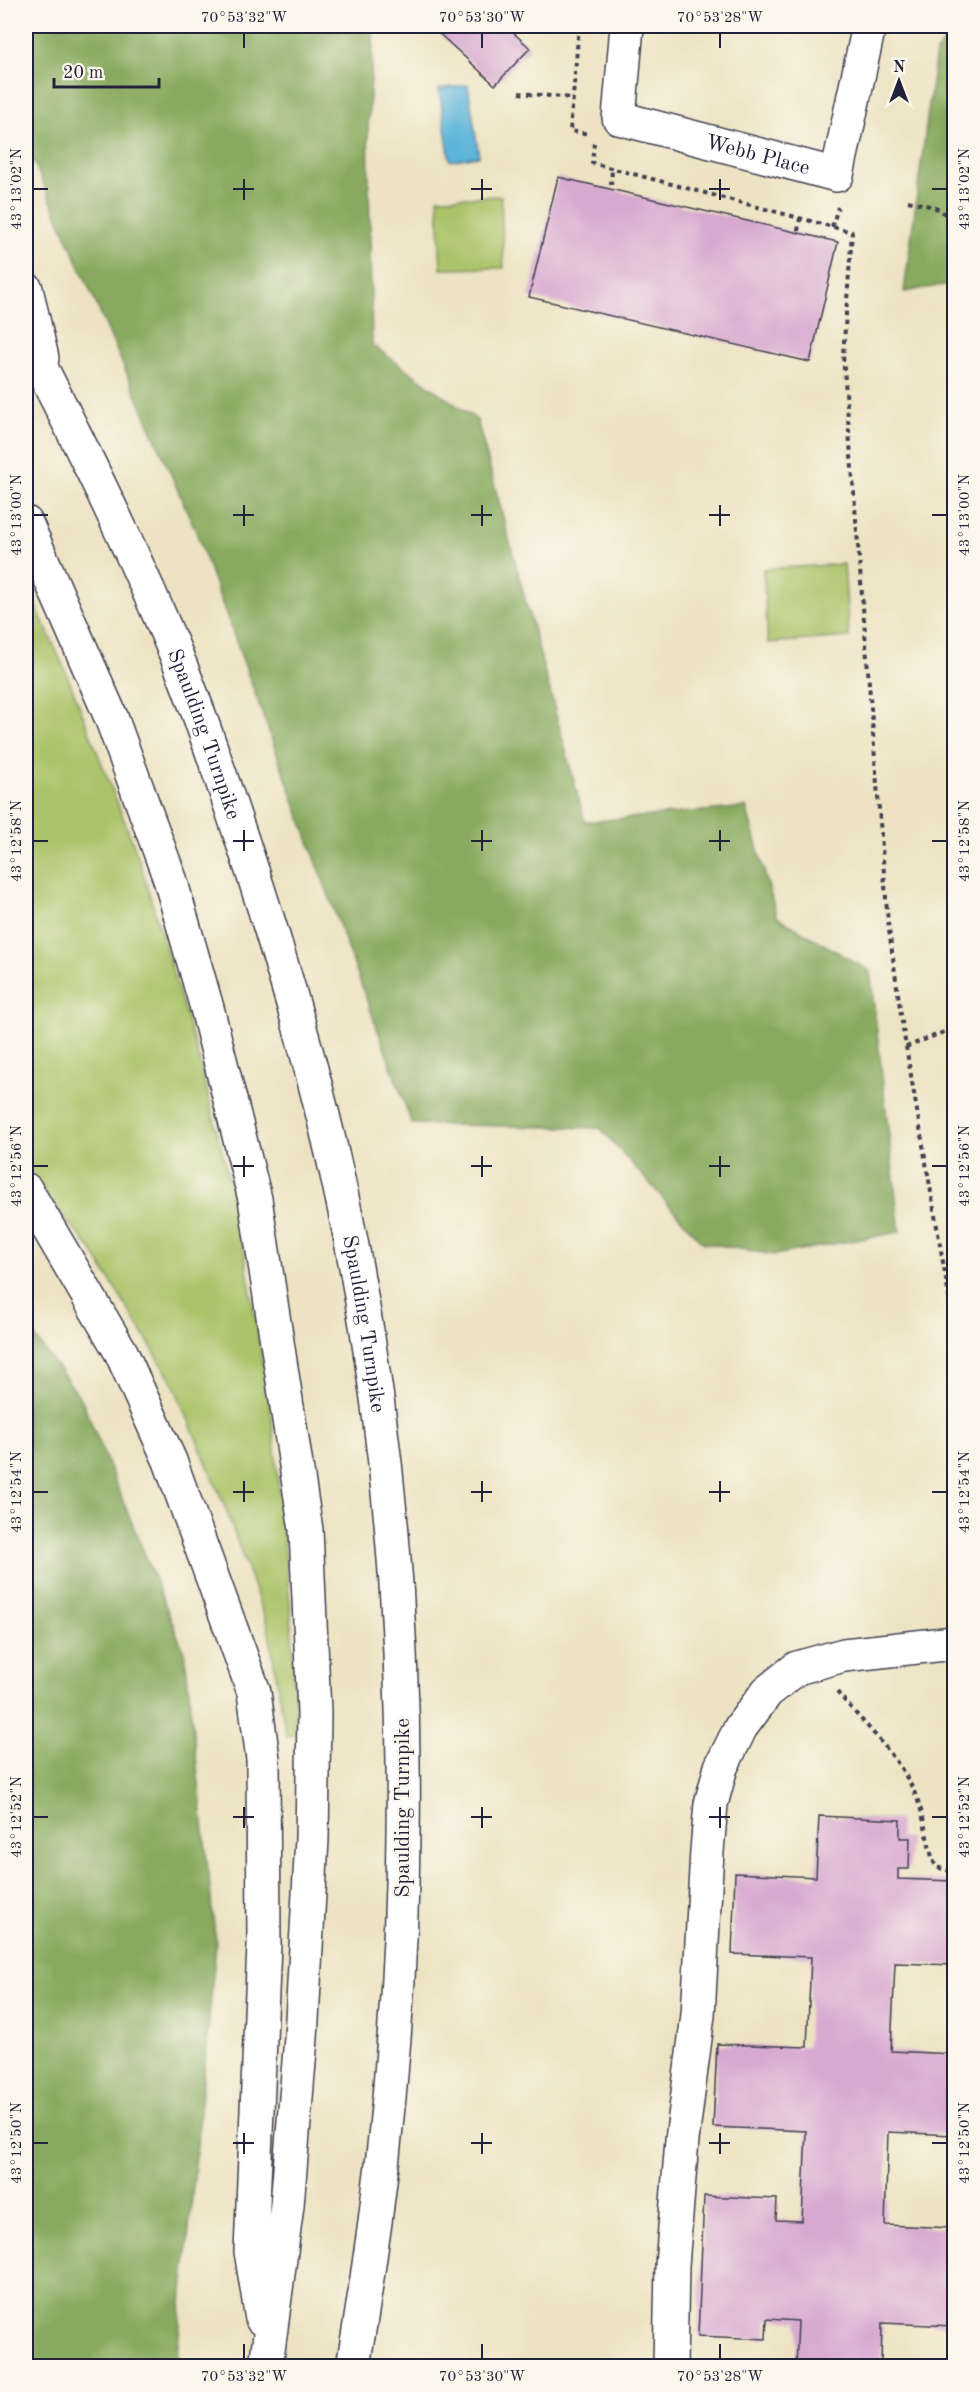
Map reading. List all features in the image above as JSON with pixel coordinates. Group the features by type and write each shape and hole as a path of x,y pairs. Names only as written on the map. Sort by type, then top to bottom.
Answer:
{"main road":[{"name":"Webb Place","path":"627,26 619,117 837,175 869,26"},
{"path":"26,288 46,378"},
{"name":"Spaulding Turnpike","path":"26,338 127,541 177,656 222,777 300,1021 331,1146 357,1270 391,1526 405,1778 396,2025 384,2160 353,2367"},
{"path":"26,523 111,717 171,879 255,1199 306,1530 314,1713 312,1839 287,2205 267,2358"},
{"path":"26,1190 121,1352 170,1461 254,1692 264,1759 264,1945 251,2252 267,2358"},
{"path":"670,2367 672,2265 682,2140 698,2015 711,1804 721,1767 741,1727 767,1692 797,1668 886,1648 954,1643"}],"path":[{"path":"519,93 573,98"},
{"path":"611,185 612,169"},
{"path":"908,201 941,209 951,221 954,237"},
{"path":"798,231 800,218"},
{"path":"852,232 843,355 888,923 906,1047 954,1326"},
{"path":"906,1047 954,1028"},
{"path":"947,1282 954,1280"},
{"path":"812,1663 903,1770 923,1814 931,1857 936,1867 954,1872"}],"green space":[{"path":"26,26 374,26 368,127 372,345 477,420 585,822 746,807 777,917 870,971 900,1232 774,1255 702,1242 600,1128 412,1124 195,529 26,144"},
{"path":"954,28 954,283 904,292 936,52"},
{"path":"501,196 504,268 441,269 438,198"},
{"path":"844,564 849,637 768,643 763,569"},
{"path":"26,584 66,672 138,856 199,1059 239,1221 272,1420 291,1613 297,1734 286,1736 268,1627 224,1504 172,1381 91,1249 26,1173"},
{"path":"26,1325 82,1400 185,1654 216,1944 176,2366 26,2366"}],"water":[{"path":"468,85 479,156 450,161 439,89"}],"building":[{"path":"431,26 506,26 530,48 495,85"},
{"path":"558,177 838,242 810,362 529,297"},
{"path":"819,1816 900,1820 900,1838 910,1838 909,1869 898,1869 898,1879 954,1881 954,1965 895,1963 891,2051 954,2054 954,2135 888,2132 885,2225 954,2228 954,2326 882,2323 881,2366 796,2366 798,2321 767,2319 766,2339 698,2336 704,2196 777,2199 776,2220 802,2221 806,2131 713,2127 717,2044 807,2047 811,1957 732,1954 735,1873 816,1877"}]}
